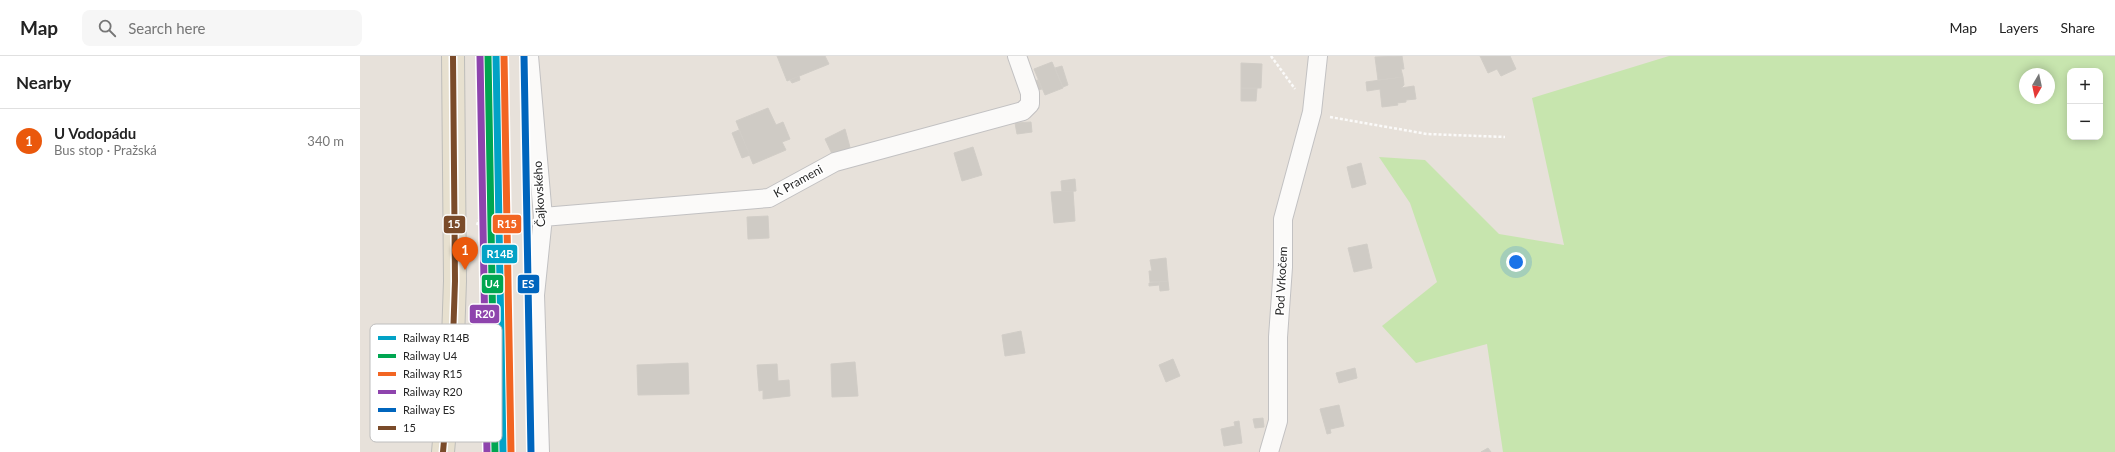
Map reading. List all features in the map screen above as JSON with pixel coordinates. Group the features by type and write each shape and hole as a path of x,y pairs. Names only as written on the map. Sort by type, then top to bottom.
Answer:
{"main road":[{"path":"453,56 455,281 454,324"},
{"path":"443,452 444,442"}],"street":[{"name":"Čajkovského","path":"529,56 543,217 535,295 540,452"},
{"name":"K Prameni","path":"543,217 769,198 834,162 1023,111 1030,104 1030,93 1017,56"},
{"name":"Pod Vrkočem","path":"1269,452 1278,421 1278,337 1283,267 1283,218 1312,112 1318,56"}],"path":[{"path":"1270,56 1312,112 1346,121 1427,134 1505,137"},
{"path":"475,228 480,217 543,217"}],"green space":[{"path":"1669,56 2115,56 2115,452 1503,452 1487,344 1416,363 1382,326 1437,282 1410,203 1379,157 1425,160 1499,234 1564,245 1532,98"}],"building":[{"path":"777,56 825,56 829,64 787,81"},
{"path":"1402,56 1404,69 1401,69 1403,77 1378,80 1375,57"},
{"path":"1480,56 1510,56 1516,69 1501,76 1497,69 1488,73"},
{"path":"1052,62 1063,88 1045,95 1034,69"},
{"path":"1241,63 1262,64 1261,88 1241,88"},
{"path":"1062,66 1068,85 1063,87 1055,68"},
{"path":"799,76 800,80 792,83 790,80"},
{"path":"1403,77 1404,85 1401,88 1414,86 1416,99 1397,103 1398,105 1382,107 1380,89 1367,91 1366,82"},
{"path":"1038,80 1042,89 1038,90 1034,81"},
{"path":"1241,88 1257,88 1256,101 1241,101"},
{"path":"768,108 776,125 783,122 790,139 782,142 786,150 753,164 736,121"},
{"path":"1031,122 1032,132 1017,134 1015,123"},
{"path":"845,129 851,151 833,156 825,139"},
{"path":"739,130 750,155 742,158 732,133"},
{"path":"973,147 982,175 962,181 954,153"},
{"path":"1361,163 1366,184 1352,188 1347,167"},
{"path":"1075,179 1076,191 1062,192 1061,181"},
{"path":"1073,191 1075,221 1054,223 1051,192"},
{"path":"768,216 769,238 748,239 747,217"},
{"path":"1367,244 1372,268 1354,272 1348,248"},
{"path":"1166,258 1168,281 1150,282 1149,271 1152,271 1150,260"},
{"path":"1168,281 1169,290 1160,291 1159,282"},
{"path":"1159,282 1159,285 1149,286 1149,283"},
{"path":"1021,331 1025,353 1005,356 1002,335"},
{"path":"1173,359 1180,376 1166,382 1159,365"},
{"path":"855,362 858,396 832,397 831,364"},
{"path":"688,363 689,394 638,395 637,365"},
{"path":"777,364 778,381 789,380 790,396 763,399 763,390 759,391 757,365"},
{"path":"1355,368 1357,378 1339,383 1336,373"},
{"path":"1339,405 1344,426 1326,430 1320,409"},
{"path":"1263,418 1264,427 1255,428 1253,419"},
{"path":"1239,421 1242,443 1224,446 1221,429 1235,426 1234,422"},
{"path":"1330,429 1331,433 1327,434 1326,430"},
{"path":"1488,448 1491,452 1481,452"}],"rail line":[{"name":"R20","path":"480,56 485,324"},
{"name":"U4","path":"488,56 493,324"},
{"name":"R14B","path":"496,56 501,324"},
{"name":"R15","path":"504,56 511,452"},
{"name":"ES","path":"524,56 531,452"},
{"name":"R14B","path":"502,395 503,452"},
{"name":"R20","path":"487,442 487,452"},
{"name":"U4","path":"495,442 495,452"}],"transit line":[{"name":"15","path":"453,56 455,281 454,324"},
{"name":"15","path":"443,452 444,442"}],"place":[{"name":"U Vodopádu","path":"465,270"}]}
